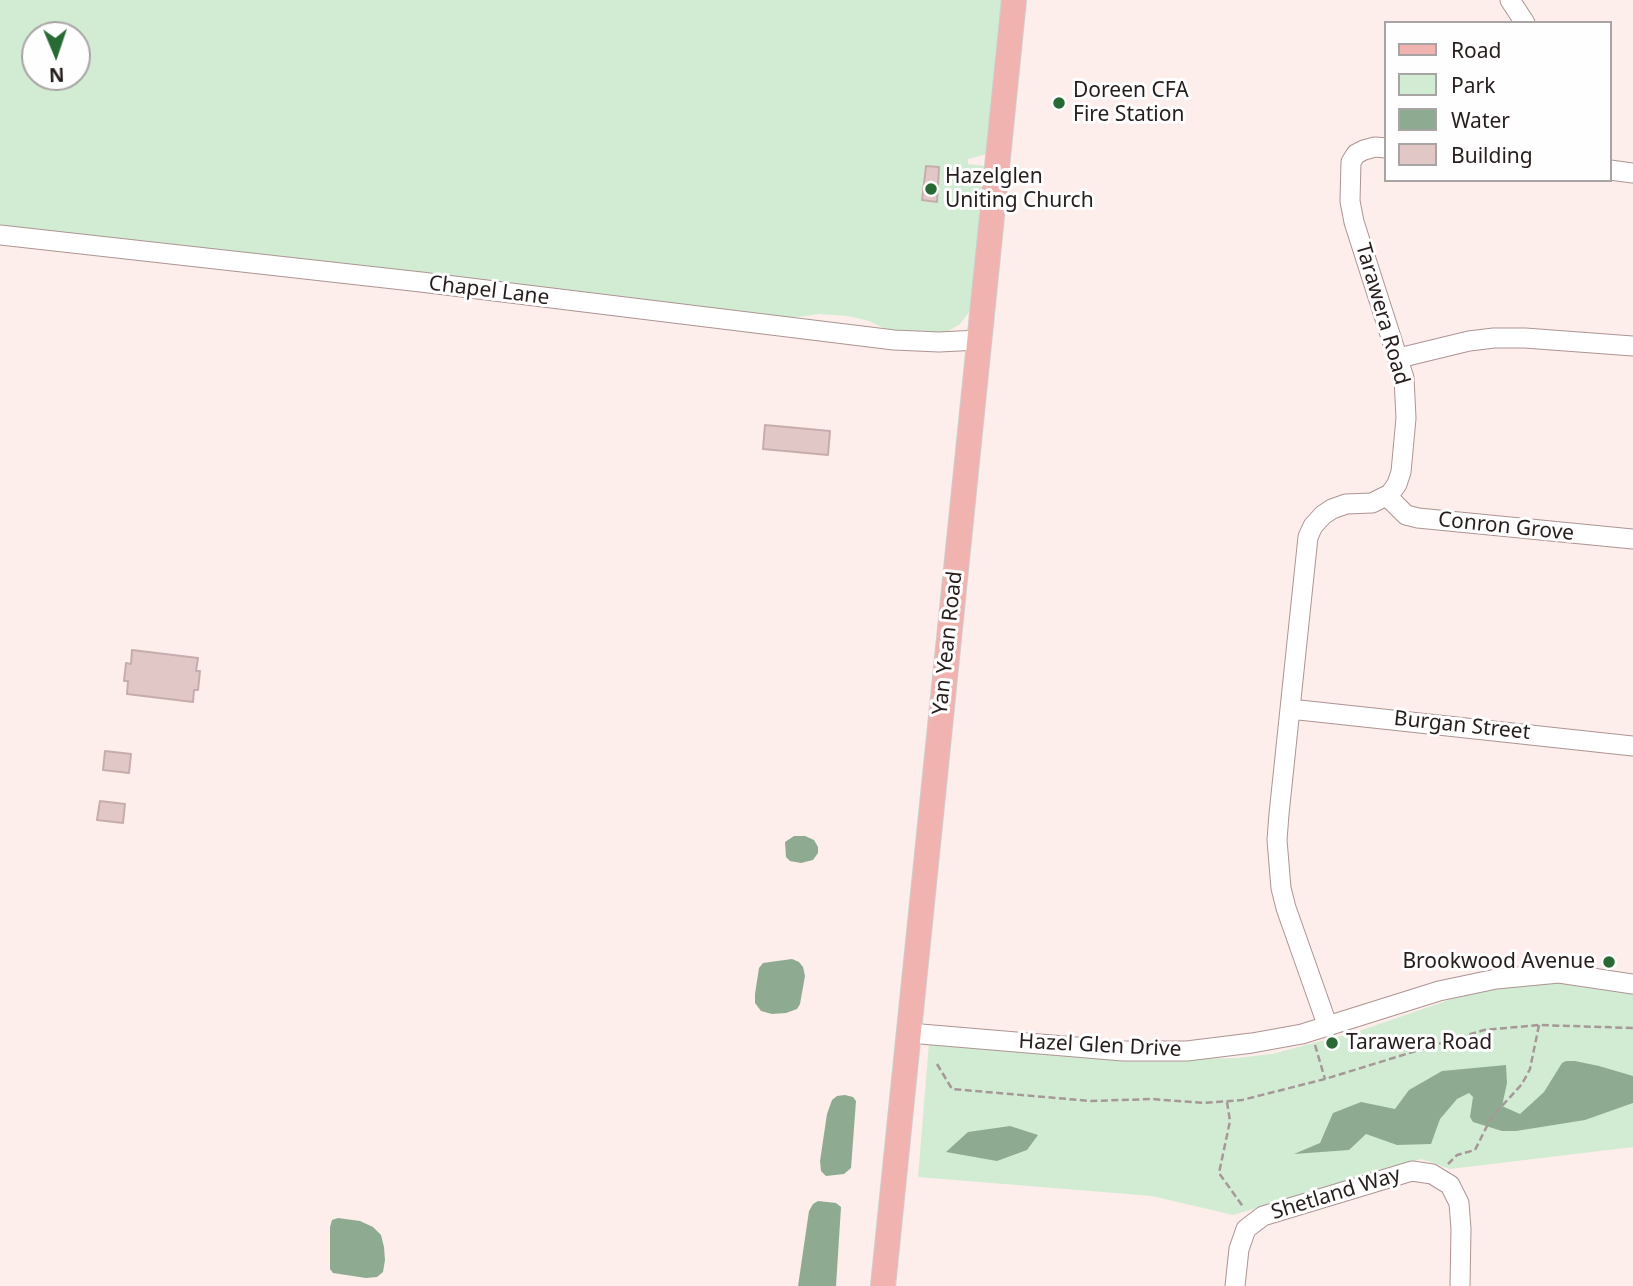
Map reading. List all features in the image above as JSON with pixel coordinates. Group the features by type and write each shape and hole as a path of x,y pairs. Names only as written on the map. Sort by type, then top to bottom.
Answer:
{"main road":[{"name":"Yan Yean Road","path":"883,1286 1014,0"}],"street":[{"path":"1510,0 1524,21"},
{"name":"Tarawera Road","path":"1384,148 1364,150 1356,154 1351,162 1350,201 1399,358 1405,398 1401,472 1397,484 1387,496"},
{"path":"1612,170 1633,173"},
{"name":"Chapel Lane","path":"0,235 894,340 979,340"},
{"path":"1399,358 1457,343 1494,338 1534,338 1633,346"},
{"path":"1319,1029 1286,908 1278,867 1279,814 1305,548 1313,526 1322,515 1346,504 1372,503 1387,496"},
{"name":"Conron Grove","path":"1387,496 1406,514 1418,518 1633,539"},
{"name":"Burgan Street","path":"1290,709 1616,742 1633,746"},
{"name":"Hazel Glen Drive","path":"909,1033 1155,1052 1221,1048 1319,1029 1408,1000 1483,981 1559,974 1628,982"},
{"name":"Shetland Way","path":"1250,1225 1263,1216 1412,1171 1432,1174 1442,1180"},
{"path":"1442,1180 1450,1185 1459,1203 1460,1286"},
{"path":"1235,1286 1239,1249 1250,1225"}],"path":[{"path":"1442,1180 1449,1161 1457,1155 1475,1150 1492,1118 1522,1084 1530,1069 1539,1025"},
{"path":"937,1064 952,1089 1091,1101 1152,1099 1204,1103 1242,1100 1325,1079 1484,1030 1539,1025 1633,1028"},
{"path":"1319,1029 1325,1079"},
{"path":"1226,1101 1230,1121 1219,1173 1250,1225"}],"green space":[{"path":"0,0 1006,0 987,154 968,159 968,164 985,166 986,173 979,197 979,243 972,308 960,324 942,335 887,330 869,321 848,316 819,314 784,319 0,227"},
{"path":"1561,980 1633,993 1633,1147 1450,1169 1421,1159 1233,1215 1152,1196 918,1177 929,1043 1156,1060 1237,1058 1272,1054 1359,1031 1472,992"}],"water":[{"path":"794,836 805,836 814,840 818,853 813,860 801,863 790,861 786,857 785,842"},
{"path":"792,959 803,967 805,976 800,1004 797,1009 786,1013 772,1014 761,1011 755,1003 759,968 763,963"},
{"path":"1566,1061 1599,1066 1633,1076 1633,1103 1585,1120 1502,1131 1473,1122 1470,1117 1473,1097 1469,1093 1457,1099 1440,1119 1431,1144 1397,1145 1366,1134 1349,1150 1294,1154 1320,1143 1333,1113 1361,1102 1395,1109 1409,1090 1442,1071 1506,1065 1507,1083 1502,1106 1520,1114 1544,1092 1562,1063"},
{"path":"845,1095 856,1101 851,1168 844,1174 826,1176 821,1171 820,1161 827,1114 832,1100"},
{"path":"1010,1126 1038,1135 1027,1150 997,1161 946,1152 968,1132"},
{"path":"818,1201 836,1203 841,1207 836,1286 798,1286 809,1211"},
{"path":"338,1218 360,1221 373,1227 381,1235 385,1260 383,1272 377,1277 333,1273 330,1269 330,1227 332,1220"}],"building":[{"name":"Hazelglen Uniting Church","path":"926,166 939,167 937,202 922,200"},
{"path":"765,425 830,431 828,455 763,449"},
{"path":"132,650 198,658 198,690 194,690 193,702 127,694 128,681 124,681 126,663 131,664"},
{"path":"105,751 131,754 129,773 103,770"},
{"path":"100,801 125,804 123,823 97,820"}],"place":[{"name":"Doreen CFA Fire Station","path":"1059,103"},
{"name":"Hazelglen Uniting Church","path":"931,189"},
{"name":"Brookwood Avenue","path":"1609,962"},
{"name":"Tarawera Road","path":"1332,1043"}]}
